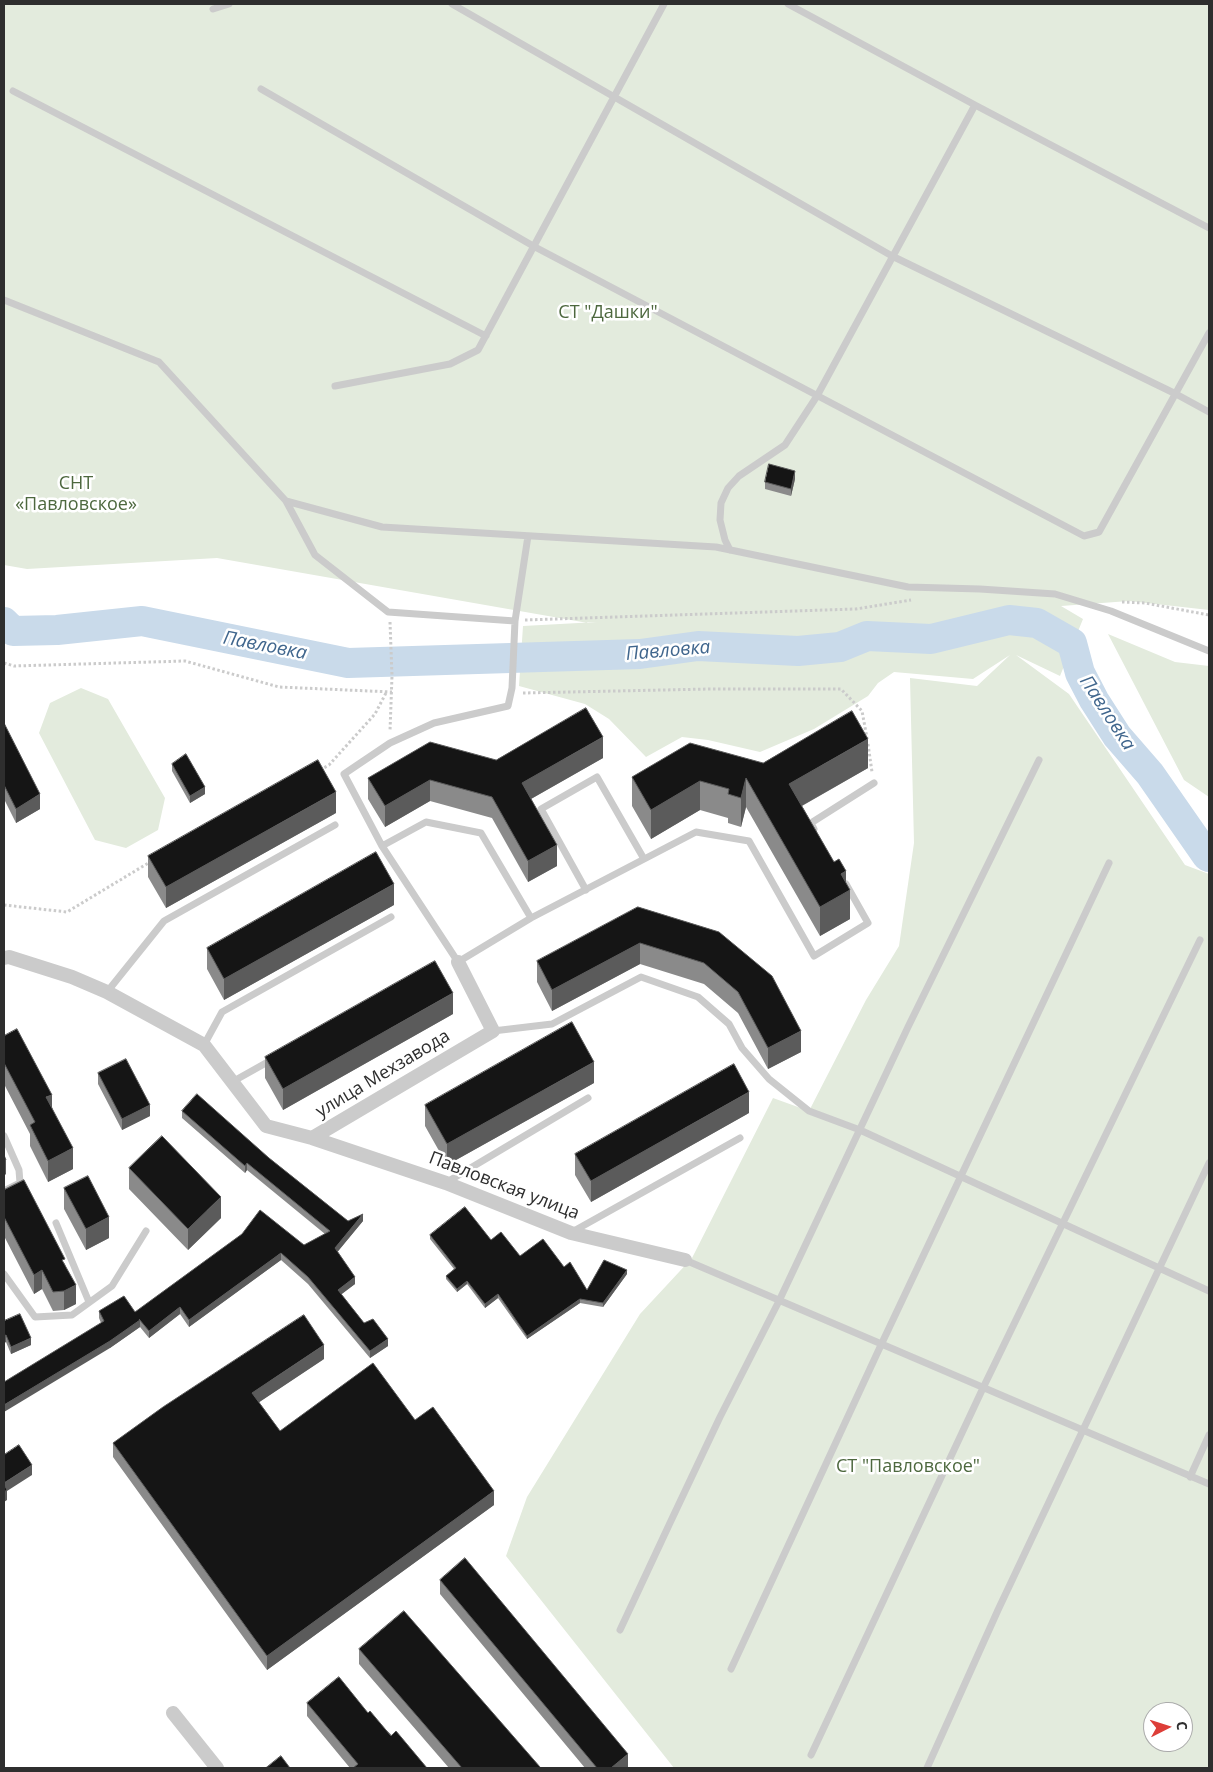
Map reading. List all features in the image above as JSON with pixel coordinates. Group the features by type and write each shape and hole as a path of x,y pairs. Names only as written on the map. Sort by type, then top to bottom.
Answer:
{"street":[{"name":"улица Мехзавода","path":"4,958 9,957 72,977 107,992 204,1045 266,1126 312,1138 493,1031"},
{"path":"458,962 493,1031"},
{"name":"Павловская улица","path":"312,1138 446,1183 571,1233 685,1260"},
{"path":"173,1713 217,1768"}],"lane":[{"path":"213,9 229,4"},
{"path":"452,4 892,256 1176,394 1209,412"},
{"path":"335,386 450,364 478,350 664,4"},
{"path":"788,4 1209,228"},
{"path":"261,89 535,247 1084,536 1099,532 1209,334"},
{"path":"13,91 486,336"},
{"path":"730,550 725,540 720,520 721,503 728,488 739,476 785,445 817,396 975,105"},
{"path":"4,300 159,362 286,501 315,556 388,612 515,621"},
{"path":"286,501 382,528 716,547 908,587 1055,594 1111,611 1209,651"},
{"path":"528,536 515,621 511,691 508,706 434,723 390,743 344,774 382,846 458,962 531,918 696,832 749,841 814,956 868,923 844,881"},
{"path":"620,1630 720,1417 779,1301 908,1027 1039,760"},
{"path":"586,890 541,809 597,777 644,859"},
{"path":"820,840 811,823 874,783"},
{"path":"382,846 426,822 481,833 531,918"},
{"path":"107,992 164,921 335,826"},
{"path":"731,1669 881,1345 1109,863"},
{"path":"204,1045 222,1012 391,917"},
{"path":"811,1755 1062,1222 1200,940"},
{"path":"493,1031 552,1024 641,977 698,997 729,1024 742,1048 769,1079 809,1111 860,1130 1209,1291"},
{"path":"232,1082 284,1054"},
{"path":"446,1183 588,1098"},
{"path":"4,1136 19,1170 20,1183 4,1191"},
{"path":"571,1233 740,1138"},
{"path":"927,1768 998,1610 1209,1163"},
{"path":"56,1223 89,1302"},
{"path":"4,1274 35,1317 72,1315 112,1286 146,1231"},
{"path":"685,1260 1209,1484"},
{"path":"1190,1477 1209,1435"}],"path":[{"path":"515,621 856,609 913,600"},
{"path":"1116,602 1145,603 1209,615"},
{"path":"390,743 392,692 391,637"},
{"path":"4,663 14,666 185,661 279,686 392,692"},
{"path":"511,691 841,688 862,711 874,783"},
{"path":"312,774 330,765 375,714 387,691"},
{"path":"4,906 66,912 151,861"}],"green space":[{"path":"4,4 1209,4 1209,610 1129,601 1061,606 1083,619 1060,676 1016,655 1069,694 1185,865 1209,874 1209,1768 674,1768 506,1556 527,1497 640,1314 692,1258 773,1098 809,1111 866,1000 899,946 914,843 910,678 977,686 1010,655 973,679 894,672 878,683 868,696 814,729 760,752 708,740 682,737 646,757 609,719 585,704 519,686 523,626 586,623 217,558 27,569 4,565"},
{"path":"1108,634 1175,662 1209,666 1209,797 1184,780"},
{"path":"81,688 108,699 165,798 158,830 126,848 95,840 39,733 50,703"}],"building":[{"path":"769,464 795,471 791,489 765,482"},
{"path":"586,708 603,737 522,783 557,845 528,861 492,797 430,780 385,806 368,778 430,742 496,760"},
{"path":"852,711 868,739 789,784 834,862 839,859 846,871 841,874 850,890 820,907 746,778 741,798 728,794 729,789 700,781 651,810 632,777 690,743 763,763"},
{"path":"4,723 40,794 16,809 4,785"},
{"path":"186,754 205,787 190,796 172,764"},
{"path":"318,760 336,792 166,887 148,856"},
{"path":"376,852 394,884 224,979 207,948"},
{"path":"638,907 719,932 772,976 801,1031 768,1048 738,992 704,963 640,943 552,990 537,961"},
{"path":"435,961 453,993 283,1089 265,1057"},
{"path":"572,1022 594,1062 447,1144 425,1105"},
{"path":"17,1029 52,1095 46,1097 73,1148 48,1161 30,1125 35,1122 4,1063 4,1036"},
{"path":"126,1059 150,1105 122,1119 98,1073"},
{"path":"734,1064 749,1092 591,1181 575,1154"},
{"path":"197,1094 269,1158 348,1221 363,1214 335,1248 355,1277 338,1290 364,1323 373,1319 388,1339 370,1351 308,1277 281,1253 189,1320 180,1307 149,1331 140,1320 110,1341 4,1405 4,1382 104,1321 99,1311 124,1296 135,1312 242,1234 260,1210 304,1245 330,1231 247,1163 245,1166 182,1111"},
{"path":"162,1136 221,1197 188,1229 129,1168"},
{"path":"88,1176 109,1217 86,1229 64,1188"},
{"path":"24,1180 65,1259 62,1260 76,1285 64,1291 53,1292 42,1270 34,1275 4,1217 4,1190"},
{"path":"465,1207 491,1240 501,1232 520,1256 543,1239 564,1267 570,1262 587,1290 604,1260 627,1270 603,1303 580,1299 527,1336 498,1294 485,1304 467,1281 457,1289 446,1276 456,1268 430,1235"},
{"path":"20,1314 31,1338 11,1347 6,1335 4,1336 4,1321"},
{"path":"304,1315 324,1345 252,1393 280,1431 373,1363 415,1420 433,1407 494,1491 267,1656 113,1443 163,1407"},
{"path":"19,1445 32,1465 4,1483 4,1455"},
{"path":"465,1558 628,1754 611,1768 597,1768 440,1580"},
{"path":"404,1611 540,1767 462,1768 359,1649"},
{"path":"339,1677 368,1713 370,1711 391,1736 396,1731 427,1768 353,1768 358,1764 307,1703"},
{"path":"281,1756 290,1768 266,1768"}],"waterway":[{"name":"Павловка","path":"4,622 13,631 57,630 142,621 348,663 640,654 698,646 798,651 840,647 867,636 931,639 1009,620 1037,623 1072,643 1080,673 1094,700 1117,736 1150,774 1209,857"}],"park label":[{"name":"СТ \"Дашки\"","path":"608,313"},
{"name":"СНТ «Павловское»","path":"76,494"},
{"name":"СТ \"Павловское\"","path":"908,1467"}]}
